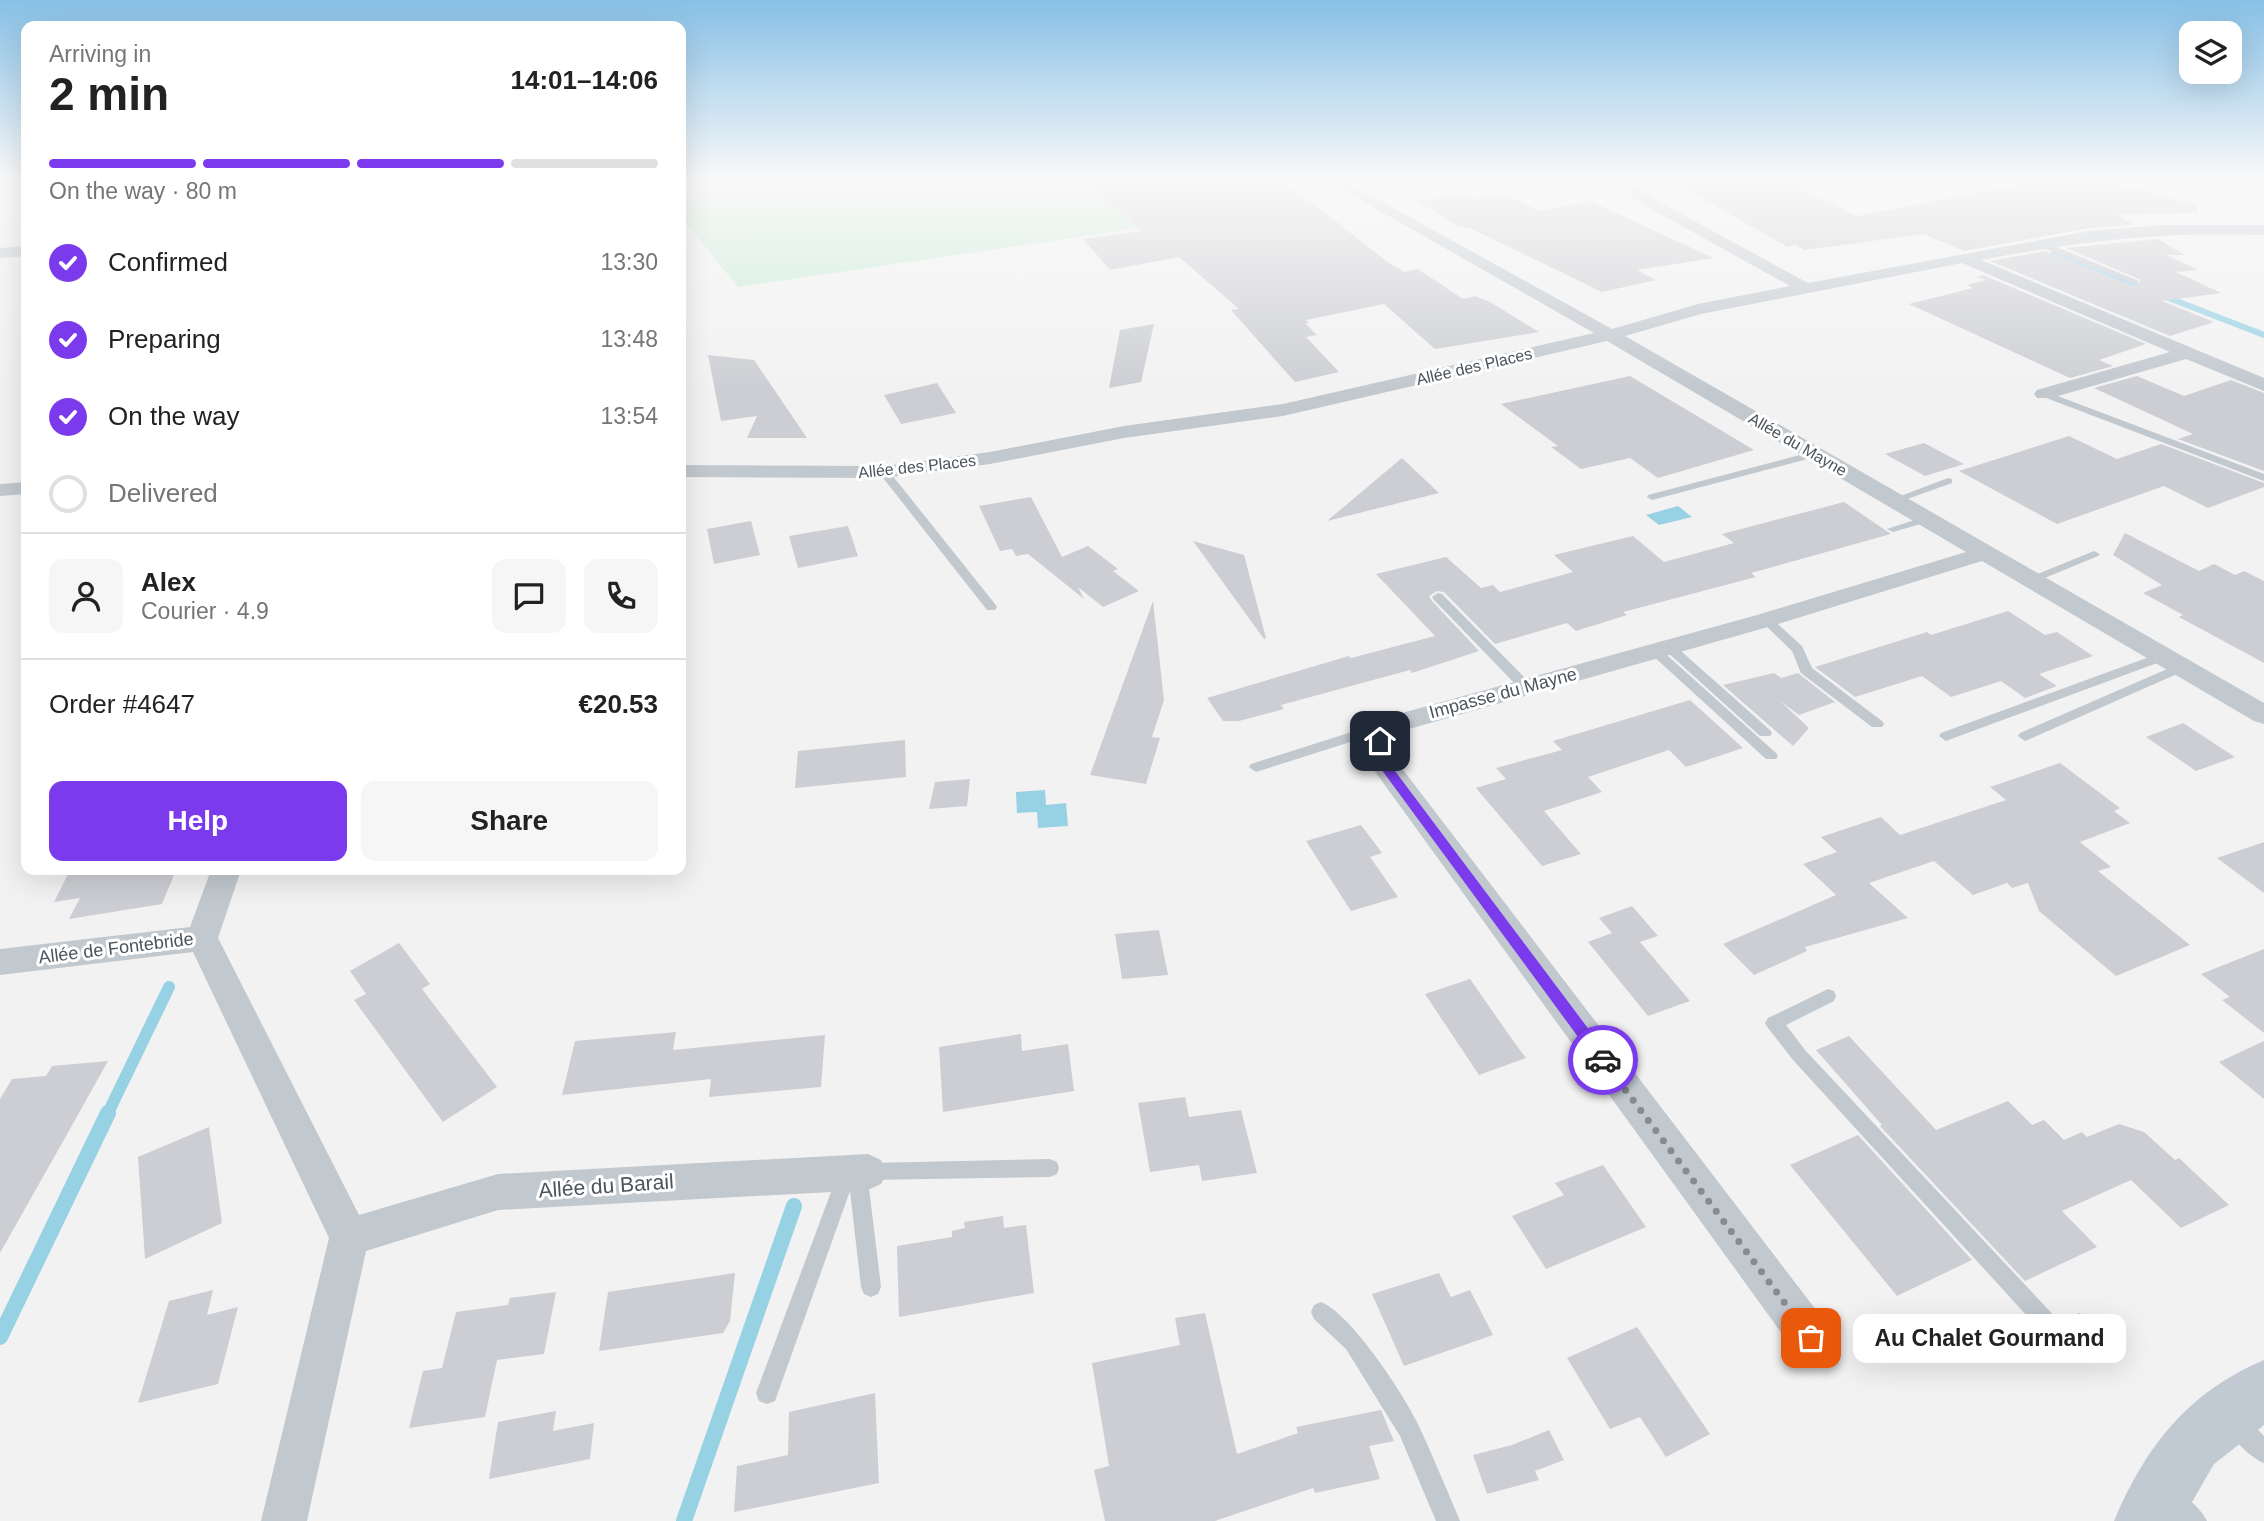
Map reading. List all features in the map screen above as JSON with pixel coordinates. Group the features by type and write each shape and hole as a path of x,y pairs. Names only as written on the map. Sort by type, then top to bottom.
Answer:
{"main road":[{"path":"2168,1511 2193,1443 2251,1418"}],"street":[{"name":"Allée du Mayne","path":"1456,249 1610,335 2264,715"},
{"path":"1734,249 1805,288"},
{"name":"Allée des Places","path":"686,471 884,472 990,458 1124,432 1283,410 1610,335 1698,309 2020,249"},
{"path":"0,253 21,251"},
{"path":"1968,260 2264,385"},
{"path":"2044,394 2186,352"},
{"path":"0,490 21,488"},
{"name":"Impasse du Mayne","path":"1382,727 1766,621 1986,553"},
{"path":"1382,727 1377,755 1811,1338"},
{"name":"Allée de Fontebride","path":"0,962 202,938 224,875"},
{"path":"202,938 349,1237 284,1521"},
{"name":"Allée du Barail","path":"349,1237 498,1192 848,1173"}],"lane":[{"path":"2056,249 2135,281"},
{"path":"2044,394 2264,478"},
{"path":"1652,497 1815,454"},
{"path":"884,472 990,607"},
{"path":"1895,500 1948,481"},
{"path":"1893,529 1927,519"},
{"path":"2031,579 2094,554"},
{"path":"1438,597 1526,687"},
{"path":"1766,621 1798,649 1806,670 1877,724"},
{"path":"1662,649 1765,733"},
{"path":"1662,649 1771,756"},
{"path":"2025,736 2172,662"},
{"path":"1946,736 2172,662"},
{"path":"1256,767 1382,727"},
{"path":"1828,996 1774,1023 1799,1055 2057,1334 2079,1323"},
{"path":"848,1173 1050,1168"},
{"path":"848,1173 871,1287"},
{"path":"768,1393 848,1173"},
{"path":"1321,1312 1353,1342 1408,1427 1448,1521"}],"green space":[{"path":"707,249 997,249 738,287"}],"water":[{"path":"1678,506 1692,517 1659,525 1646,515"},
{"path":"1045,790 1046,805 1066,803 1068,826 1038,828 1037,812 1017,813 1016,792"}],"building":[{"path":"1092,249 1371,249 1404,272 1418,269 1463,299 1475,296 1490,302 1539,332 1435,349 1384,304 1306,320 1309,323 1305,323 1317,335 1306,337 1339,372 1295,382 1231,310 1239,309 1179,257 1110,270"},
{"path":"1513,249 1694,249 1713,258 1637,270 1656,280 1602,292"},
{"path":"2068,249 2175,249 2185,255 2166,255 2198,270 2176,272 2221,293 2162,301 2214,322 2170,336 1990,261 2045,251 2133,286 2141,280"},
{"path":"1983,275 2146,344 2099,360 2113,366 2070,378 1909,304 1973,288 1967,285 1986,280 1976,277"},
{"path":"1154,324 1141,382 1109,388 1120,330"},
{"path":"708,355 754,360 807,438 747,438 757,416 721,421"},
{"path":"1630,376 1754,450 1658,478 1630,458 1581,469 1551,447 1558,446 1501,404"},
{"path":"2137,376 2184,396 2231,380 2264,393 2264,471 2178,439 2193,434 2094,388"},
{"path":"937,383 956,413 901,424 884,395"},
{"path":"2069,436 2117,459 2161,444 2264,483 2264,487 2208,508 2164,486 2057,524 1959,471"},
{"path":"1924,443 1964,464 1925,476 1885,454"},
{"path":"1402,458 1439,493 1327,521"},
{"path":"1031,497 1062,557 1088,546 1118,569 1113,571 1139,591 1103,607 1078,587 1084,599 1028,554 1016,556 1012,549 1000,551 979,506"},
{"path":"1844,502 1891,534 1751,573 1756,577 1623,612 1627,615 1576,631 1567,623 1495,644 1444,592 1437,591 1429,596 1432,601 1479,651 1412,673 1410,670 1281,705 1284,709 1239,721 1223,721 1207,698 1349,656 1351,658 1435,636 1376,574 1446,557 1481,588 1493,585 1500,592 1573,572 1554,555 1633,536 1664,562 1734,543 1722,534"},
{"path":"751,521 760,555 714,564 707,529"},
{"path":"848,526 858,556 798,568 789,536"},
{"path":"2125,533 2199,571 2214,564 2235,575 2244,571 2264,581 2264,663 2179,617 2183,615 2143,593 2162,585 2113,555"},
{"path":"1193,541 1244,555 1266,638 1264,639"},
{"path":"1153,601 1164,700 1152,737 1160,738 1146,784 1090,775"},
{"path":"2008,611 2045,635 2057,632 2093,656 2039,674 2057,686 2025,698 2001,681 1951,697 1922,676 1855,697 1815,667 1927,632 1931,635"},
{"path":"1774,673 1781,678 1798,673 1835,702 1799,715 1780,701 1809,728 1793,746 1723,685"},
{"path":"1690,700 1743,748 1686,767 1669,750 1588,777 1602,792 1544,811 1581,854 1542,866 1476,788 1506,779 1496,768 1562,750 1553,741"},
{"path":"2183,723 2235,757 2196,771 2146,737"},
{"path":"905,740 906,777 795,788 798,751"},
{"path":"2060,763 2120,808 2114,811 2130,823 2080,842 2111,867 2098,871 2190,945 2116,976 2039,911 2028,883 2012,888 2007,883 1973,895 1934,861 1869,883 1908,918 1805,947 1807,951 1754,975 1723,944 1836,895 1803,864 1837,852 1821,837 1881,817 1900,835 2006,800 1990,787"},
{"path":"970,779 967,806 929,809 935,782"},
{"path":"1361,825 1382,853 1370,857 1398,897 1351,911 1306,841"},
{"path":"2264,842 2264,893 2217,858"},
{"path":"68,875 174,875 162,904 69,919 80,898 54,902"},
{"path":"1632,906 1658,936 1640,942 1690,1001 1648,1016 1588,942 1612,933 1599,918"},
{"path":"1159,930 1168,975 1122,979 1115,934"},
{"path":"399,943 430,984 422,989 497,1087 443,1122 354,1000 366,994 350,971"},
{"path":"2264,949 2264,1033 2222,1000 2230,997 2201,974"},
{"path":"1470,979 1526,1058 1479,1075 1425,994"},
{"path":"676,1032 673,1050 825,1035 821,1087 709,1097 711,1079 562,1095 575,1041"},
{"path":"1021,1034 1022,1051 1068,1044 1074,1091 943,1112 939,1047"},
{"path":"1849,1036 1936,1130 2008,1101 2032,1125 2044,1120 2064,1140 2082,1132 2087,1137 2119,1124 2144,1132 2175,1160 2179,1158 2229,1205 2181,1228 2131,1180 2062,1211 2097,1247 2025,1281 1880,1126 1882,1125 1816,1050"},
{"path":"2264,1041 2264,1099 2219,1062"},
{"path":"108,1061 0,1253 0,1099 12,1079 46,1076 52,1066"},
{"path":"1185,1097 1189,1117 1241,1110 1257,1173 1202,1181 1199,1165 1150,1172 1138,1103"},
{"path":"209,1127 222,1223 145,1259 138,1157"},
{"path":"1858,1135 1972,1260 1897,1296 1790,1165"},
{"path":"1603,1165 1646,1227 1546,1269 1512,1216 1564,1195 1555,1183"},
{"path":"1003,1216 1004,1228 1026,1225 1034,1293 899,1317 897,1246 952,1237 952,1231 965,1228 964,1222"},
{"path":"735,1273 730,1321 723,1333 599,1351 608,1292"},
{"path":"1439,1273 1451,1297 1470,1290 1493,1335 1404,1366 1372,1294"},
{"path":"213,1290 207,1315 238,1307 218,1384 138,1403 169,1301"},
{"path":"556,1292 544,1354 497,1360 485,1417 409,1428 423,1371 442,1368 456,1312 508,1305 510,1298"},
{"path":"1205,1313 1237,1454 1298,1433 1296,1427 1381,1410 1394,1441 1369,1446 1380,1479 1315,1493 1313,1488 1215,1521 1105,1521 1094,1470 1109,1466 1092,1363 1180,1345 1175,1318"},
{"path":"1637,1327 1710,1434 1666,1457 1640,1417 1610,1429 1567,1358"},
{"path":"875,1393 879,1483 734,1512 737,1466 788,1455 789,1412"},
{"path":"556,1411 553,1431 594,1423 590,1459 489,1479 498,1422"},
{"path":"1549,1430 1564,1460 1535,1471 1539,1480 1487,1494 1473,1455 1512,1445"}],"waterway":[{"path":"2054,253 2146,289"},
{"path":"2161,295 2264,335"},
{"path":"107,1115 169,987"},
{"path":"0,1337 108,1113"},
{"path":"684,1521 794,1206"}],"way so far":[{"path":"1603,1060 1811,1338"}],"place":[{"name":"Au Chalet Gourmand","path":"1811,1338"}],"route":[{"path":"1380,741 1377,755 1603,1060"}]}
